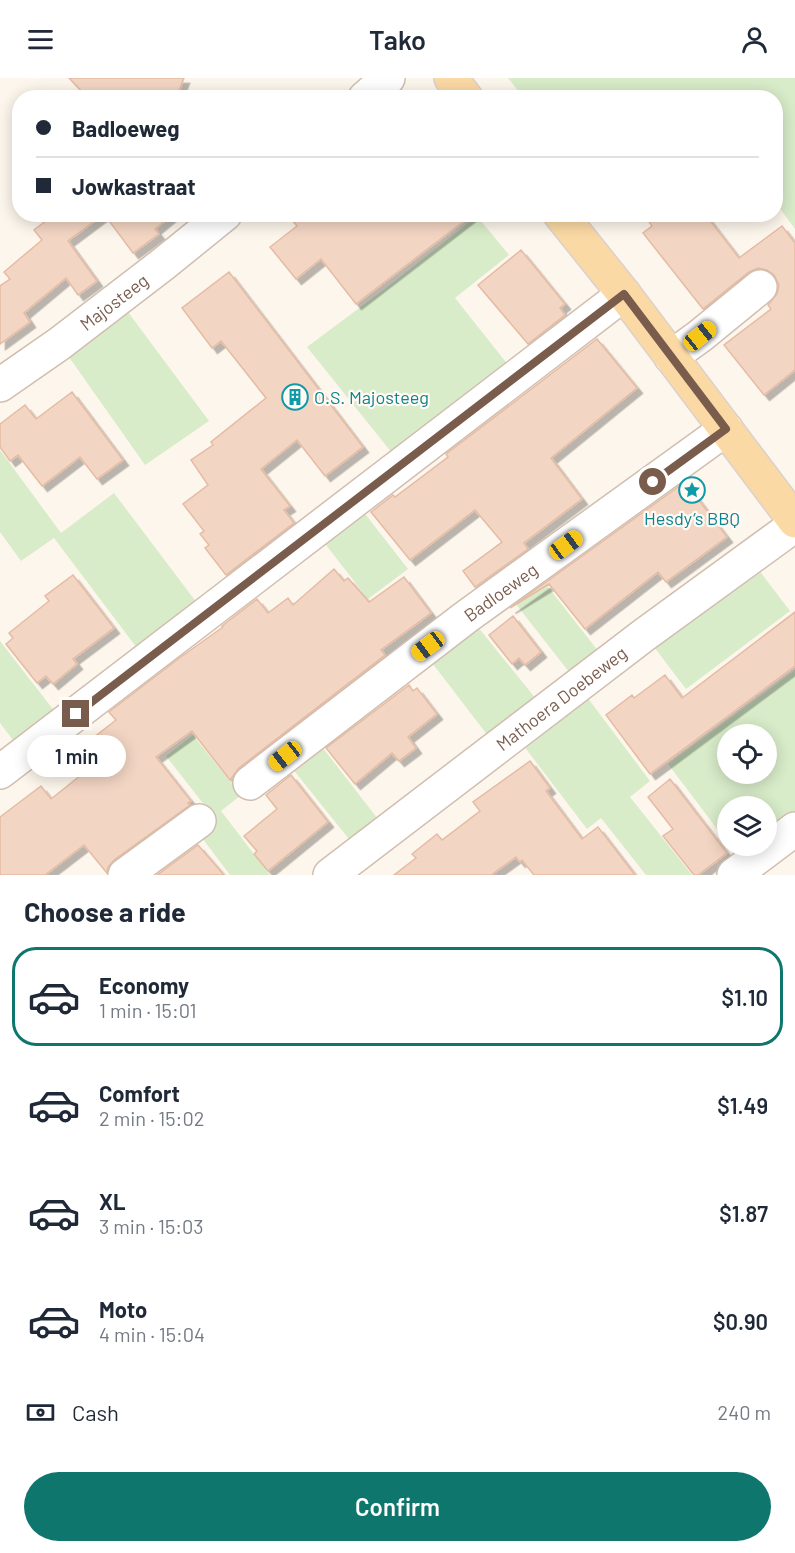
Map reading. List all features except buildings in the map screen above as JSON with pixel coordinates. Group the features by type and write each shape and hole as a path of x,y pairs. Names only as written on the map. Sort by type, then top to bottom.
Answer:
{"main road":[{"path":"566,222 624,294 795,523"}],"street":[{"path":"374,90 388,78"},
{"name":"Majosteeg","path":"0,385 59,344 215,222"},
{"path":"671,357 760,287"},
{"path":"0,772 624,294"},
{"name":"Badloeweg","path":"250,783 466,617 726,429"},
{"name":"Mathoera Doebeweg","path":"330,875 795,523"},
{"path":"125,875 199,821"},
{"path":"734,875 795,830"}],"green space":[{"path":"508,78 795,78 795,229 783,213 783,90 517,90"},
{"path":"469,222 482,222 509,255 455,298 513,371 396,458 307,347"},
{"path":"125,308 209,421 145,465 64,350"},
{"path":"0,450 61,533 114,493 200,607 140,652 54,538 21,561 0,532"},
{"path":"359,506 408,569 368,599 319,536"},
{"path":"755,565 790,611 686,689 651,643"},
{"path":"538,574 602,656 573,677 508,594"},
{"path":"473,621 541,705 492,741 426,655"},
{"path":"0,641 59,717 19,748 0,723"},
{"path":"795,670 795,823 777,836 777,796 717,796 717,829 668,764 717,728 717,784 777,784 777,724 722,724"},
{"path":"584,693 650,781 630,797 692,875 646,875 601,818 587,829 520,741"},
{"path":"193,735 241,795 221,811 270,875 230,875 196,830 213,816 166,756"},
{"path":"316,739 381,823 353,844 287,762"}],"place":[{"name":"O.S. Majosteeg","path":"295,397"},
{"name":"Hesdy’s BBQ","path":"692,490"}],"route":[{"path":"76,714 624,294 726,429 653,482"}]}
